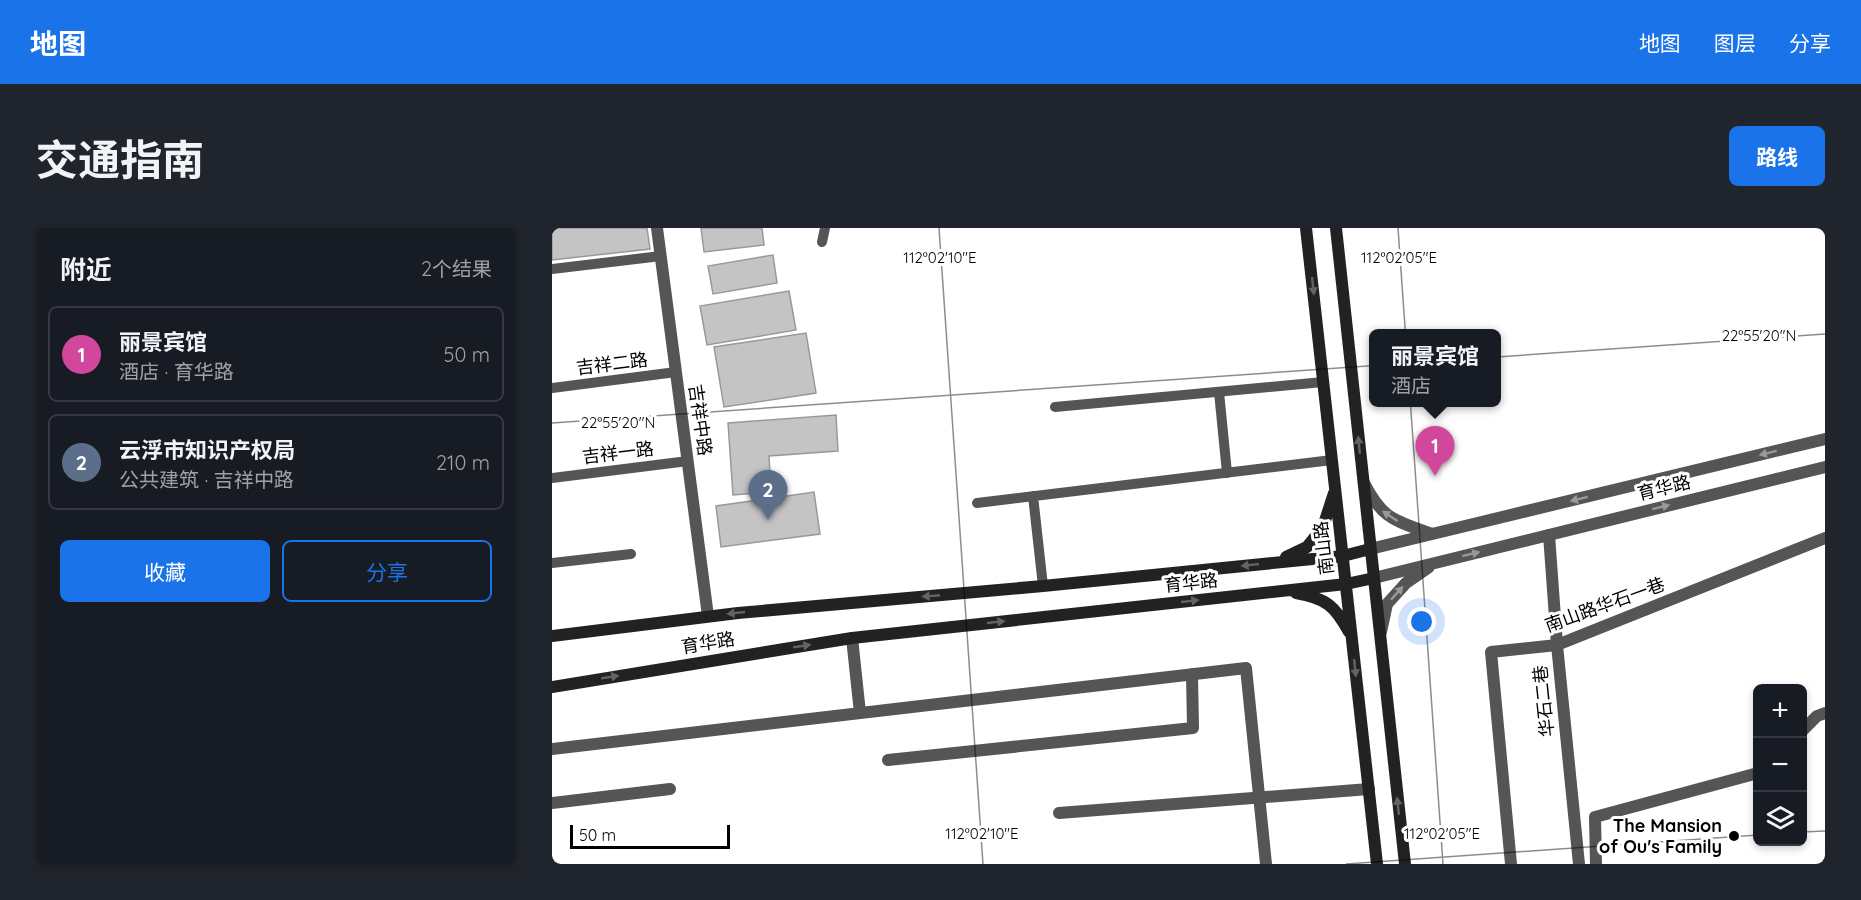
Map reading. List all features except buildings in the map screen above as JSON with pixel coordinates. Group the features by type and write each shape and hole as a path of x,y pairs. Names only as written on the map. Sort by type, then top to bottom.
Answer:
{"main road":[{"name":"南山路","path":"1306,228 1377,864"},
{"path":"1336,228 1405,864"},
{"path":"1277,562 1307,547 1323,527 1335,489"},
{"name":"育华路","path":"552,636 708,616 1343,556 1370,549"},
{"name":"育华路","path":"552,687 852,638 1346,584 1374,578"},
{"path":"1280,591 1324,600 1338,613 1352,637"}],"street":[{"name":"吉祥中路","path":"657,228 708,616"},
{"name":"育华路","path":"1370,549 1825,439"},
{"name":"育华路","path":"1374,578 1825,467"},
{"path":"1363,482 1373,500 1387,516 1431,534"},
{"name":"华石二巷","path":"1549,535 1557,645 1579,864"},
{"name":"南山路华石一巷","path":"1511,864 1491,652 1557,645 1825,538"},
{"path":"1380,636 1387,604 1406,583 1434,563"},
{"path":"852,638 860,713"},
{"path":"552,749 1246,668 1266,864"},
{"path":"888,759 1193,728 1191,674"},
{"path":"1807,727 1817,716 1825,713"},
{"path":"1596,864 1594,817 1753,774"},
{"path":"552,803 670,789"},
{"path":"1059,813 1369,789"}],"lane":[{"path":"822,242 825,228"},
{"path":"552,269 661,256"},
{"name":"吉祥二路","path":"552,388 676,372"},
{"path":"1055,407 1323,382"},
{"path":"1219,392 1227,473"},
{"path":"977,503 1332,460"},
{"name":"吉祥一路","path":"552,478 688,461"},
{"path":"1033,496 1043,586"},
{"path":"552,563 631,554"}],"place":[{"name":"丽景宾馆","path":"1435,476"},
{"name":"云浮市知识产权局","path":"768,520"},
{"name":"The Mansion of Ou's Family","path":"1734,836"}]}
